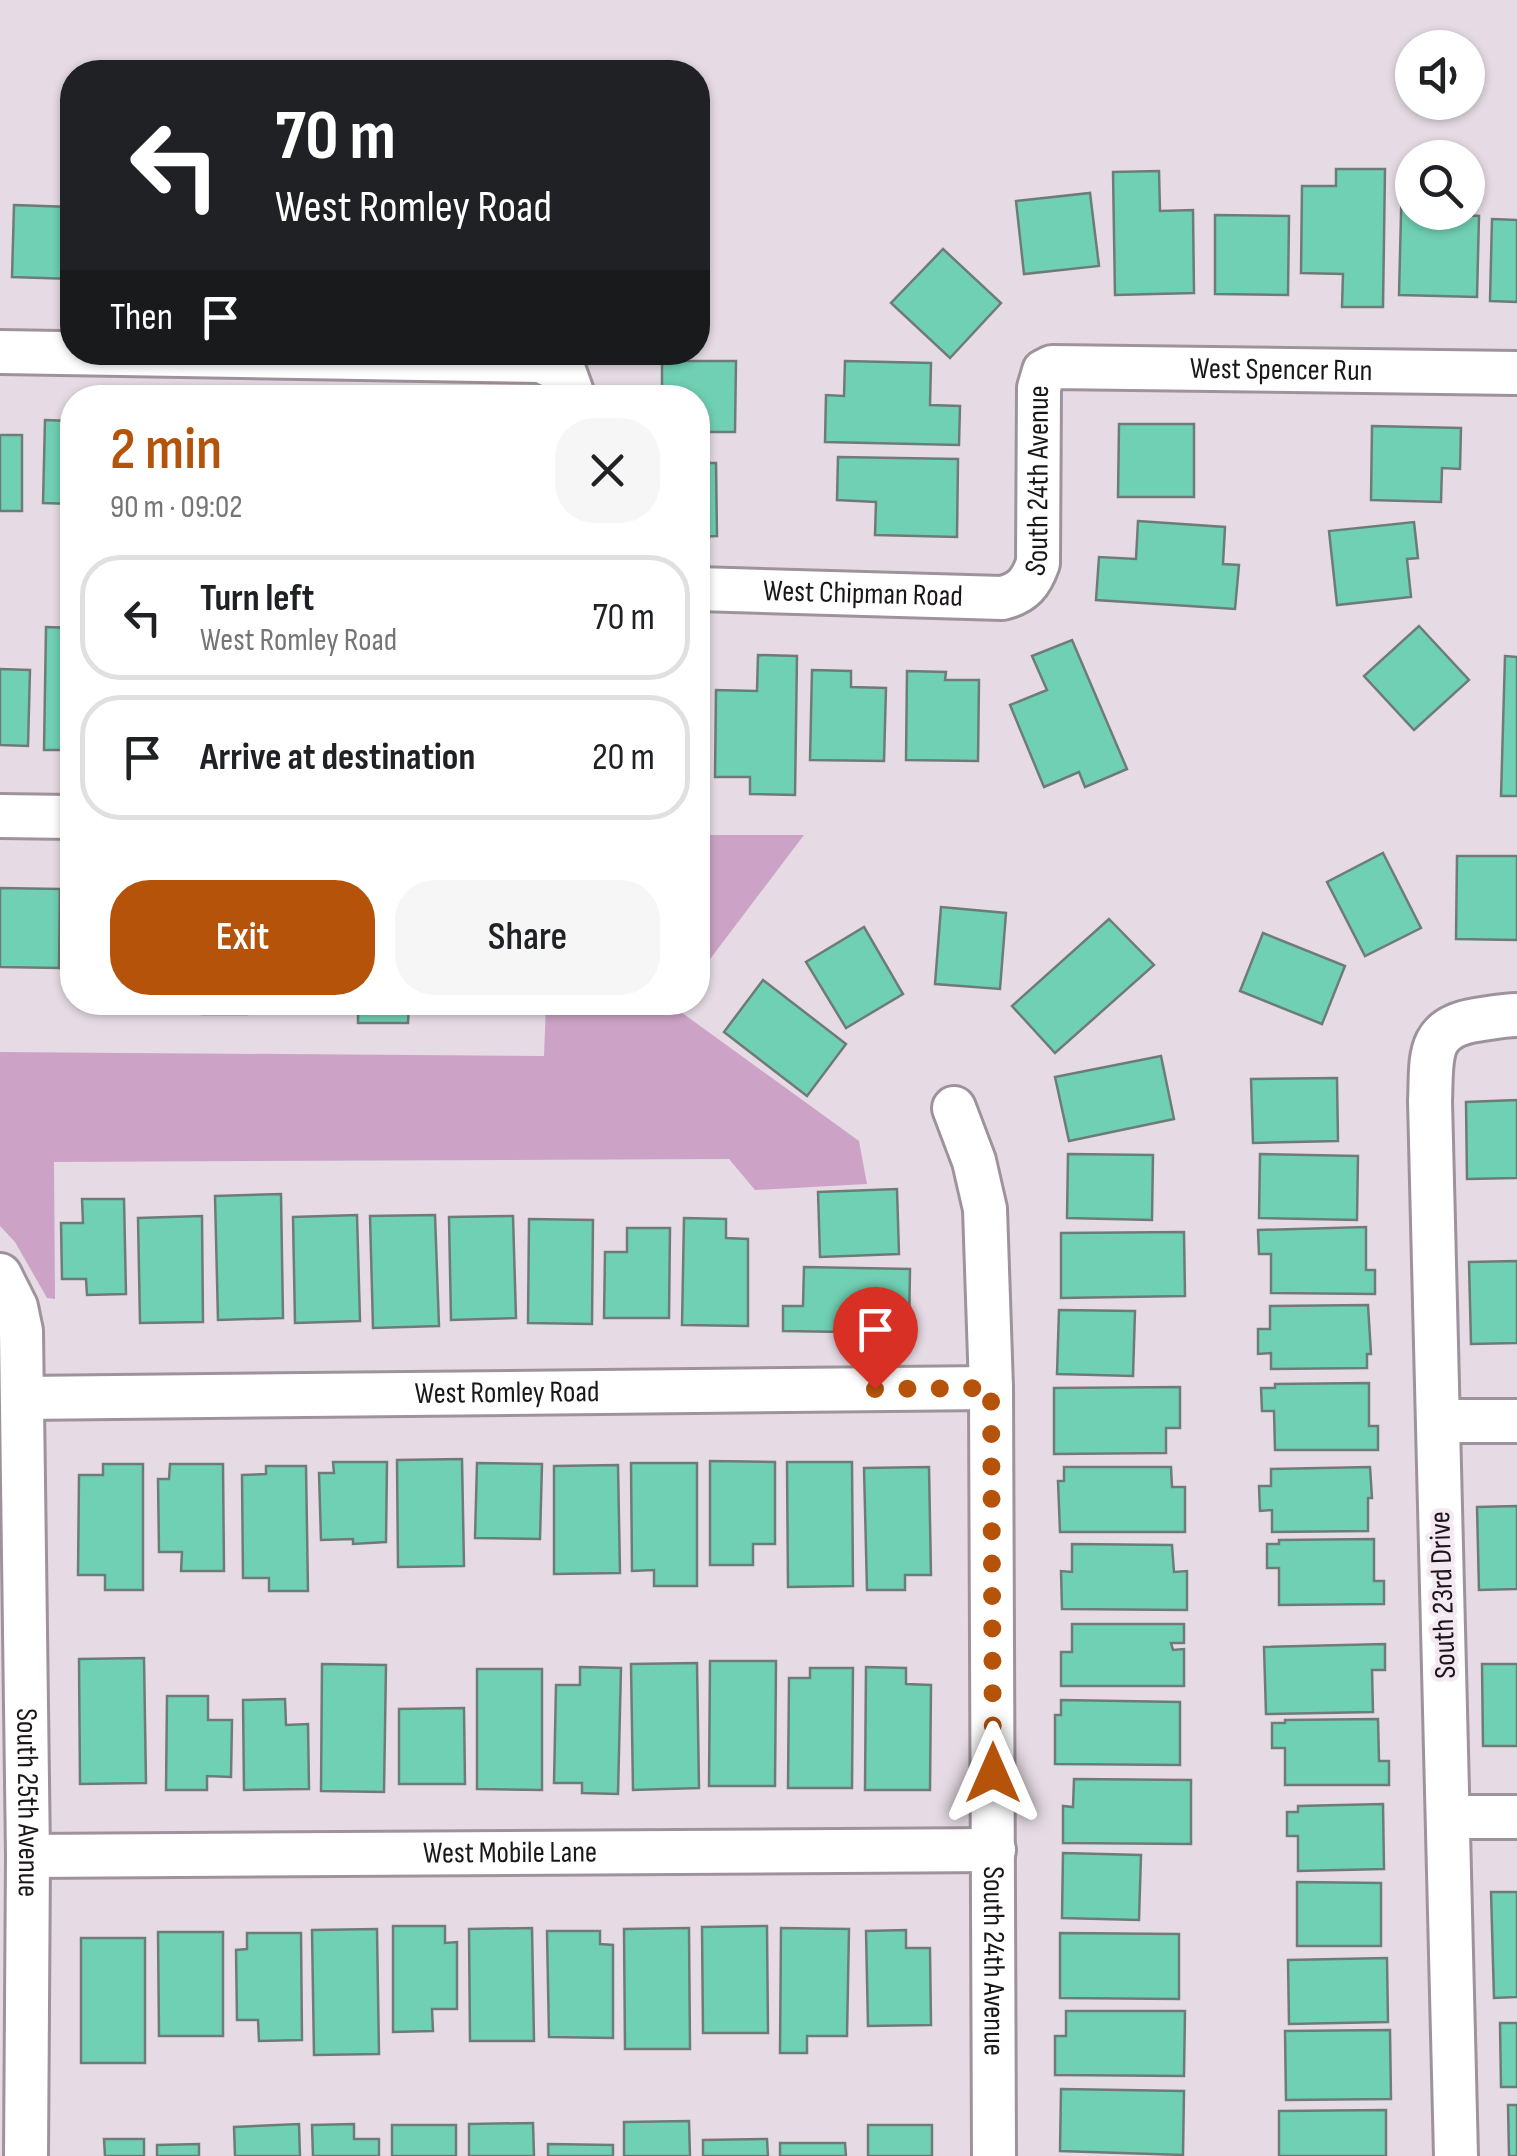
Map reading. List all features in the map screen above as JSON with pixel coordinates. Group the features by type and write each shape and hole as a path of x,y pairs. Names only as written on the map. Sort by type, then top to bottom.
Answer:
{"street":[{"path":"0,352 60,353"},
{"path":"547,365 570,385"},
{"name":"West Spencer Run","path":"1044,371 1062,365 1517,373"},
{"name":"South 24th Avenue","path":"1026,587 1038,562 1038,388 1044,371"},
{"name":"West Chipman Road","path":"710,590 1002,598 1026,587"},
{"path":"0,816 60,817"},
{"name":"South 23rd Drive","path":"1456,2156 1430,1101 1433,1053 1440,1036 1454,1024 1517,1015"},
{"name":"South 24th Avenue","path":"954,1108 974,1161 985,1209 991,1388 994,2156"},
{"name":"South 25th Avenue","path":"0,1275 16,1307 22,1398 28,1856 26,2156"},
{"name":"West Romley Road","path":"22,1398 991,1388"},
{"path":"1439,1421 1517,1421"},
{"path":"1449,1817 1517,1817"},
{"name":"West Mobile Lane","path":"28,1856 994,1850"}],"shaded area":[{"path":"710,835 804,835 710,959"},
{"path":"546,1015 685,1015 859,1141 867,1184 755,1190 729,1159 54,1162 55,1299 47,1298 15,1242 0,1226 0,1052 544,1056"}],"building":[{"path":"1336,169 1385,169 1383,307 1342,307 1343,274 1301,273 1302,186 1336,186"},
{"path":"1159,171 1160,211 1193,210 1194,293 1115,295 1113,172"},
{"path":"1090,193 1099,266 1024,274 1016,201"},
{"path":"14,205 60,207 60,279 12,277"},
{"path":"1215,215 1289,216 1288,295 1215,294"},
{"path":"1492,219 1517,220 1517,302 1490,301"},
{"path":"1401,230 1479,230 1477,297 1399,295"},
{"path":"943,249 1001,303 950,358 891,303"},
{"path":"736,361 735,432 710,432 710,385 662,385 662,365"},
{"path":"845,361 931,363 930,405 960,406 959,445 825,442 826,395 844,396"},
{"path":"45,420 60,421 60,504 43,503"},
{"path":"1119,424 1194,424 1194,497 1118,497"},
{"path":"1372,426 1461,428 1460,469 1442,468 1441,502 1371,500"},
{"path":"0,435 22,435 22,511 0,511"},
{"path":"838,457 958,459 957,537 875,535 876,502 837,500"},
{"path":"710,463 716,463 717,536 710,536"},
{"path":"1138,521 1225,527 1223,564 1239,565 1235,609 1096,600 1099,557 1136,559"},
{"path":"1414,522 1418,558 1407,559 1411,597 1337,605 1329,531"},
{"path":"1419,626 1469,680 1414,730 1364,676"},
{"path":"46,627 60,628 60,750 44,750"},
{"path":"1072,640 1127,769 1085,787 1079,772 1044,787 1010,705 1047,690 1032,656"},
{"path":"758,655 797,656 795,795 750,794 750,777 715,777 716,690 757,691"},
{"path":"1505,656 1517,657 1517,796 1501,796"},
{"path":"0,669 30,670 28,746 0,745"},
{"path":"812,670 851,671 851,687 886,688 884,761 810,760"},
{"path":"907,671 946,672 945,680 979,680 978,761 906,760"},
{"path":"1383,853 1421,928 1365,956 1327,882"},
{"path":"1457,856 1517,856 1517,940 1456,939"},
{"path":"0,888 60,889 59,968 0,967"},
{"path":"941,907 1006,913 1000,989 935,984"},
{"path":"1109,919 1154,965 1055,1053 1012,1006"},
{"path":"864,927 903,994 846,1028 806,962"},
{"path":"1263,933 1345,966 1322,1024 1240,991"},
{"path":"763,980 846,1044 807,1096 724,1032"},
{"path":"358,1015 408,1015 408,1023 358,1023"},
{"path":"1161,1056 1174,1119 1069,1141 1055,1077"},
{"path":"1337,1078 1338,1141 1253,1143 1251,1079"},
{"path":"1517,1100 1517,1178 1467,1179 1466,1102"},
{"path":"1068,1154 1153,1155 1152,1220 1067,1218"},
{"path":"1260,1154 1358,1156 1357,1220 1259,1218"},
{"path":"897,1189 899,1254 820,1257 818,1192"},
{"path":"281,1194 283,1318 218,1320 215,1196"},
{"path":"82,1199 124,1199 126,1294 87,1295 86,1279 62,1279 61,1223 83,1223"},
{"path":"357,1215 360,1321 295,1323 293,1217"},
{"path":"435,1215 439,1326 373,1328 370,1216"},
{"path":"202,1216 203,1322 140,1323 138,1218"},
{"path":"513,1216 516,1318 451,1320 449,1217"},
{"path":"684,1218 726,1219 726,1238 748,1239 748,1326 682,1325"},
{"path":"529,1219 593,1220 592,1324 528,1323"},
{"path":"1366,1227 1366,1270 1375,1270 1375,1294 1271,1293 1271,1254 1259,1254 1258,1230"},
{"path":"627,1228 670,1228 669,1318 604,1318 605,1252 627,1252"},
{"path":"1184,1232 1185,1296 1061,1298 1061,1233"},
{"path":"1517,1261 1517,1343 1471,1344 1469,1262"},
{"path":"804,1267 910,1269 909,1333 783,1331 783,1306 803,1306"},
{"path":"1368,1305 1371,1354 1367,1354 1367,1368 1271,1369 1271,1353 1258,1354 1258,1329 1270,1329 1270,1306"},
{"path":"1059,1310 1135,1311 1133,1376 1057,1374"},
{"path":"1369,1383 1369,1426 1378,1426 1378,1450 1275,1450 1274,1411 1262,1411 1261,1388 1275,1388 1275,1384"},
{"path":"1180,1387 1180,1428 1166,1428 1166,1453 1054,1454 1054,1388"},
{"path":"462,1459 464,1566 398,1567 397,1460"},
{"path":"710,1461 775,1462 775,1544 753,1544 753,1565 710,1565"},
{"path":"333,1462 387,1462 386,1542 353,1544 353,1539 321,1540 319,1473 334,1473"},
{"path":"787,1462 852,1462 853,1586 788,1587"},
{"path":"477,1463 542,1464 540,1539 475,1538"},
{"path":"631,1463 697,1463 697,1586 654,1586 654,1570 632,1571"},
{"path":"103,1464 143,1464 143,1590 105,1590 105,1575 78,1575 79,1475 103,1475"},
{"path":"170,1464 223,1464 224,1571 181,1571 182,1552 159,1552 158,1479 169,1479"},
{"path":"618,1465 620,1573 554,1574 554,1466"},
{"path":"266,1466 306,1466 308,1591 269,1591 269,1578 243,1578 242,1475 266,1474"},
{"path":"929,1467 931,1575 905,1575 905,1590 867,1590 864,1468"},
{"path":"1064,1467 1171,1467 1172,1487 1185,1487 1185,1532 1060,1532 1058,1481 1064,1481"},
{"path":"1370,1467 1368,1531 1272,1532 1272,1510 1260,1511 1259,1486 1271,1486 1271,1469"},
{"path":"1517,1506 1517,1589 1479,1590 1477,1507"},
{"path":"1374,1539 1374,1581 1384,1581 1384,1604 1279,1605 1279,1568 1267,1568 1267,1544 1279,1544 1279,1540"},
{"path":"1072,1544 1172,1545 1174,1572 1187,1571 1187,1610 1062,1609 1061,1571 1072,1572"},
{"path":"1072,1624 1184,1624 1184,1643 1171,1643 1173,1650 1184,1649 1184,1686 1061,1686 1061,1652 1072,1652"},
{"path":"1385,1644 1385,1670 1372,1670 1373,1712 1266,1714 1264,1647"},
{"path":"144,1658 146,1783 80,1784 79,1659"},
{"path":"710,1661 776,1661 775,1786 709,1786"},
{"path":"697,1663 699,1788 633,1790 631,1664"},
{"path":"322,1664 386,1665 384,1792 321,1791"},
{"path":"1482,1664 1517,1664 1517,1746 1483,1746"},
{"path":"580,1667 621,1668 618,1794 582,1793 582,1783 554,1783 556,1685 580,1685"},
{"path":"866,1667 906,1668 906,1684 931,1685 930,1790 865,1790"},
{"path":"810,1668 853,1668 852,1788 788,1788 789,1678 810,1678"},
{"path":"477,1669 542,1669 542,1790 477,1789"},
{"path":"167,1696 208,1696 208,1720 232,1720 231,1777 207,1776 207,1790 166,1790"},
{"path":"285,1699 286,1725 308,1724 309,1789 244,1790 243,1700"},
{"path":"1061,1700 1180,1702 1180,1765 1055,1764 1055,1715 1061,1715"},
{"path":"464,1708 465,1784 399,1784 399,1709"},
{"path":"1378,1719 1379,1761 1389,1761 1389,1785 1285,1785 1285,1748 1272,1748 1272,1723"},
{"path":"1074,1779 1191,1780 1191,1844 1063,1843 1063,1806 1073,1807"},
{"path":"1383,1804 1384,1869 1298,1871 1298,1836 1287,1836 1287,1812 1298,1812 1298,1806"},
{"path":"1063,1853 1141,1855 1139,1920 1062,1918"},
{"path":"1297,1882 1381,1883 1381,1946 1297,1946"},
{"path":"1491,1892 1517,1892 1517,1997 1494,1998"},
{"path":"393,1926 445,1926 445,1943 457,1942 457,2009 432,2009 433,2031 393,2032"},
{"path":"767,1926 768,2033 703,2033 702,1927"},
{"path":"532,1928 534,2041 470,2041 469,1929"},
{"path":"689,1928 690,2049 625,2049 624,1929"},
{"path":"781,1928 849,1929 847,2036 807,2036 807,2053 780,2053"},
{"path":"377,1929 379,2054 314,2055 312,1930"},
{"path":"906,1930 906,1948 930,1948 931,2025 868,2026 866,1931"},
{"path":"547,1931 600,1931 600,1944 613,1945 613,2038 549,2037"},
{"path":"158,1932 223,1932 223,2036 159,2036"},
{"path":"247,1933 301,1933 302,2040 259,2041 258,2020 237,2020 236,1950 247,1949"},
{"path":"1060,1933 1179,1934 1179,1999 1060,1998"},
{"path":"81,1938 145,1938 145,2063 81,2063"},
{"path":"1387,1958 1388,2022 1289,2024 1288,1960"},
{"path":"1066,2011 1185,2011 1184,2076 1055,2075 1055,2036 1066,2036"},
{"path":"1500,2023 1517,2023 1517,2087 1501,2087"},
{"path":"1390,2030 1391,2099 1286,2100 1285,2031"},
{"path":"1061,2089 1184,2091 1183,2155 1060,2151"},
{"path":"1508,2105 1517,2105 1517,2156 1509,2156"},
{"path":"1386,2110 1386,2156 1279,2156 1279,2111"},
{"path":"689,2121 690,2156 624,2156 624,2122"},
{"path":"533,2123 534,2156 469,2156 469,2124"},
{"path":"299,2124 300,2156 235,2156 234,2127"},
{"path":"354,2124 354,2139 379,2139 379,2156 313,2156 312,2125"},
{"path":"392,2125 456,2125 456,2156 392,2156"},
{"path":"868,2125 932,2125 932,2156 868,2156"},
{"path":"104,2139 144,2139 144,2156 105,2156"},
{"path":"767,2139 768,2156 703,2156 703,2140"},
{"path":"780,2143 845,2143 846,2156 780,2156"},
{"path":"199,2144 199,2156 157,2156 157,2145"},
{"path":"548,2144 613,2145 613,2156 548,2156"}],"route":[{"path":"875,1389 991,1388 993,1773"}]}
